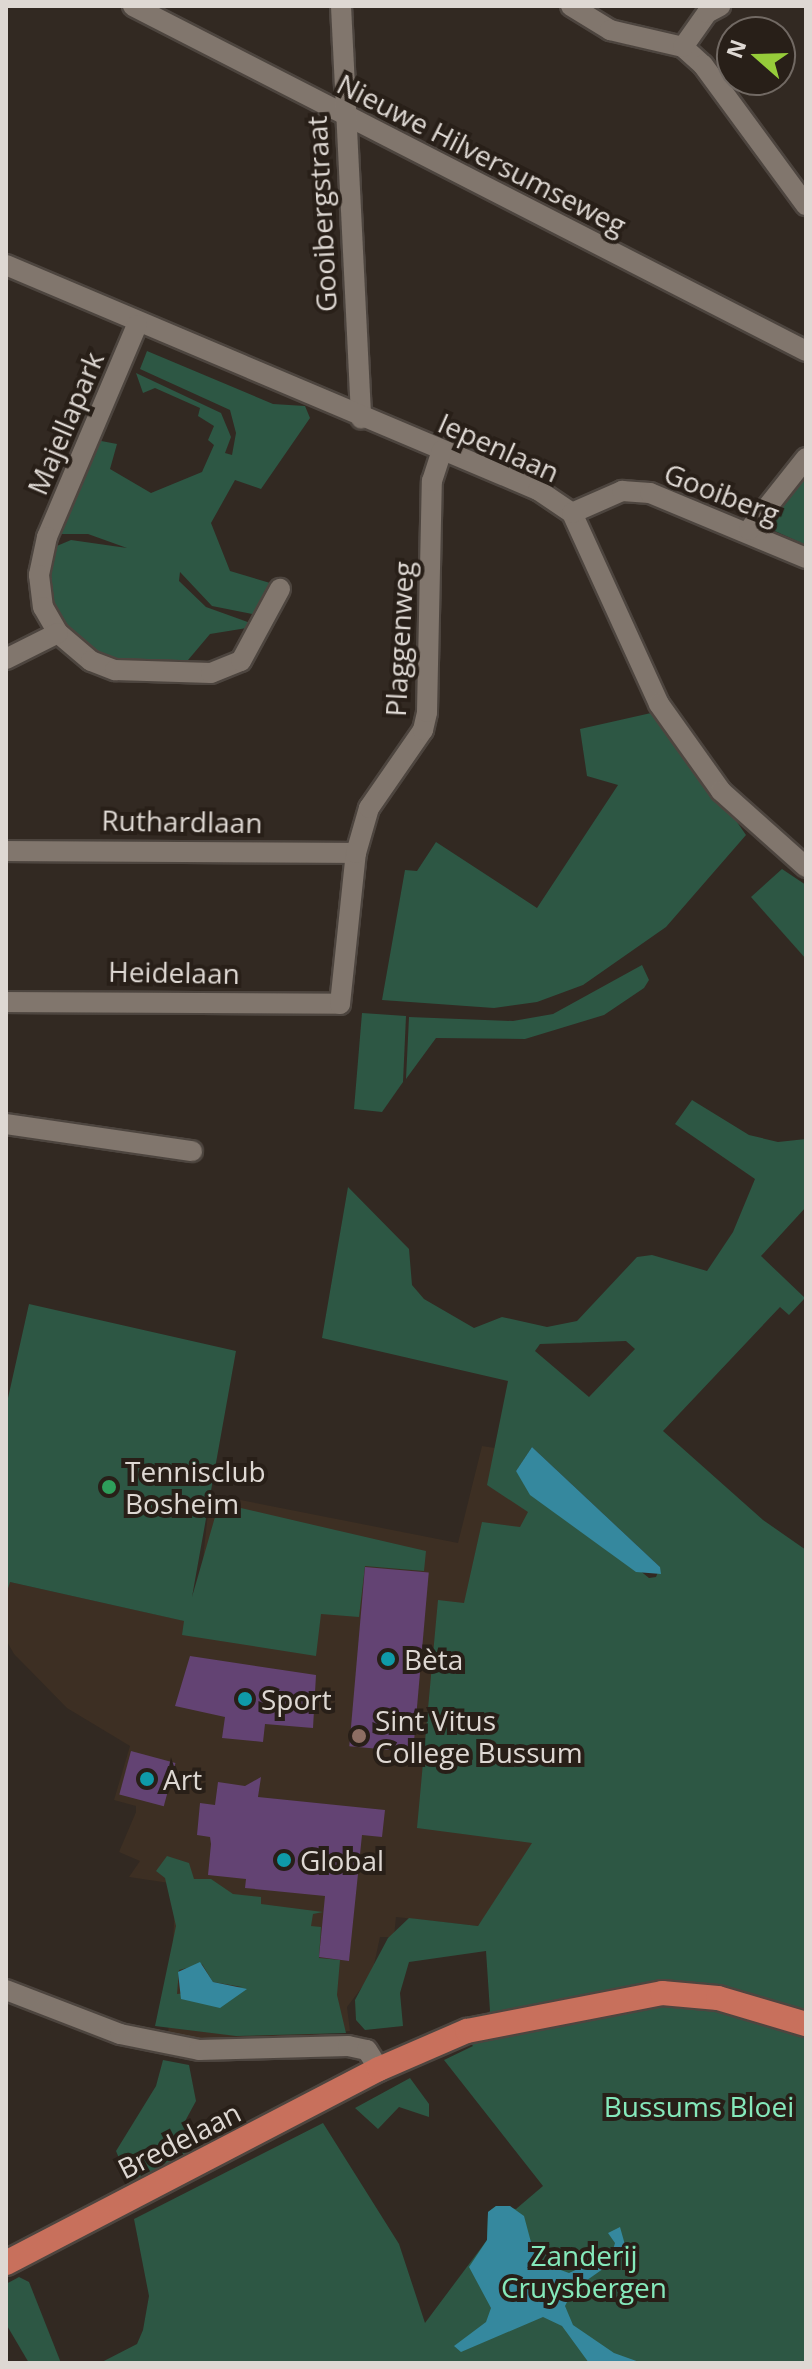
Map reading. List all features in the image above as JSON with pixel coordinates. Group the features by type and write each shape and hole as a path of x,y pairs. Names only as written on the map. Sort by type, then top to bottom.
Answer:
{"main road":[{"name":"Bredelaan","path":"6,2263 379,2069 467,2031 662,1993 718,1998 806,2024"}],"street":[{"name":"Nieuwe Hilversumseweg","path":"133,6 806,351"},
{"name":"Gooibergstraat","path":"341,6 343,114 361,419"},
{"path":"571,6 610,30 683,47 703,65 806,205"},
{"path":"683,47 707,13 720,6"},
{"name":"Iepenlaan","path":"6,265 137,325 538,490 572,513 659,704 721,791 806,867"},
{"name":"Majellapark","path":"137,325 47,537 39,575 43,607 58,633 91,661 115,670 211,673 241,661 280,589"},
{"name":"Plaggenweg","path":"340,1004 356,853 369,808 423,730 427,712 432,481 442,451"},
{"path":"749,530 806,458"},
{"name":"Gooiberg","path":"572,513 622,491 650,493 749,530 806,558"},
{"path":"6,659 58,633"},
{"name":"Ruthardlaan","path":"6,851 356,853"},
{"name":"Heidelaan","path":"6,1002 340,1004"},
{"path":"6,1124 192,1151"},
{"path":"6,1990 133,2037 199,2050 348,2046 367,2050 379,2069"}],"shaded area":[{"name":"Sint Vitus College Bussum","path":"482,1446 495,1448 488,1485 530,1495 562,1809 478,1926 396,1917 394,1937 380,1937 372,1974 347,2007 350,2031 220,2044 168,2037 176,1884 129,1877 140,1861 119,1852 136,1812 136,1806 114,1800 130,1746 67,1708 14,1654 6,1640 6,1581 185,1621 198,1605 210,1494 458,1543"}],"green space":[{"path":"147,351 273,404 305,406 310,418 261,489 235,480 211,523 230,571 277,585 262,616 212,606 180,572 179,581 206,607 259,626 210,634 183,666 102,657 71,639 53,607 47,572 52,548 71,540 127,548 88,534 57,534 96,440 117,444 110,469 151,493 202,472 214,445 208,440 214,426 198,416 200,408 155,388 143,393 136,373 221,413 231,437 225,453 232,455 236,433 230,410 140,369"},
{"path":"806,471 806,545 768,528"},
{"path":"660,711 746,835 666,927 583,985 537,1002 494,1008 382,1000 405,870 417,871 436,842 537,908 618,785 587,776 580,729"},
{"path":"782,869 806,885 806,959 751,897"},
{"path":"642,965 649,980 644,988 604,1015 525,1039 436,1038 406,1079 409,1017 513,1021 553,1014"},
{"path":"362,1013 406,1016 403,1082 382,1112 354,1109"},
{"path":"692,1100 749,1135 778,1142 806,1139 806,1207 761,1256 805,1298 789,1315 780,1307 663,1431 763,1520 806,1550 806,2363 100,2363 137,2344 143,2330 149,2296 134,2219 323,2123 399,2244 425,2323 487,2240 488,2212 496,2206 516,2209 543,2186 444,2060 473,2046 467,2039 490,2011 486,1951 409,1962 400,1993 403,2026 365,2030 356,2020 355,2000 388,1938 409,1918 478,1926 532,1843 417,1828 438,1600 464,1603 482,1522 520,1527 528,1512 487,1485 508,1381 322,1338 348,1187 409,1249 412,1285 424,1299 474,1328 502,1317 547,1327 577,1321 637,1257 652,1255 707,1271 733,1232 755,1179 675,1124","holes":["626,1341 635,1349 589,1397 535,1351 540,1344","532,1447 660,1567 656,1577 649,1578 516,1471"]},
{"name":"Tennisclub Bosheim","path":"29,1304 236,1351 192,1597 219,1503 426,1551 424,1571 365,1566 359,1617 321,1614 316,1656 182,1635 184,1621 10,1582 6,1595 6,1407"},
{"path":"167,1856 189,1863 194,1879 211,1879 233,1894 261,1897 261,1904 323,1912 313,1914 311,1926 321,1927 319,1958 340,1960 337,1995 346,2033 236,2036 155,2026 176,1926 165,1878 156,1871","holes":["202,1964 213,1982 242,1987 177,1994 179,1970"]},
{"path":"163,2060 189,2065 196,2101 183,2125 199,2155 131,2187 116,2151 156,2086"},
{"path":"410,2078 429,2104 429,2117 399,2107 378,2129 355,2108"},
{"path":"19,2277 29,2282 61,2363 29,2363 6,2324 6,2284"}],"water":[{"path":"532,1447 660,1567 661,1574 636,1572 530,1495 516,1471"},
{"path":"200,1962 213,1982 247,1989 220,2008 181,1999 178,1972"},
{"path":"496,2206 510,2206 524,2216 536,2261 569,2273 612,2253 615,2243 608,2233 620,2227 627,2252 573,2290 565,2306 573,2325 614,2353 642,2363 589,2363 562,2326 543,2317 461,2352 454,2346 486,2322 491,2308 469,2267 487,2240 488,2212"}],"building":[{"name":"Bèta","path":"365,1567 429,1573 413,1752 349,1746"},
{"name":"Sport","path":"190,1656 316,1675 313,1728 265,1724 263,1742 222,1738 225,1717 175,1706"},
{"name":"Art","path":"131,1751 175,1763 164,1806 119,1794"},
{"name":"Global","path":"261,1777 258,1797 385,1810 382,1837 362,1835 349,1961 319,1957 325,1896 245,1888 246,1879 208,1875 210,1837 197,1835 200,1803 215,1805 218,1782 245,1786"}],"place":[{"name":"Tennisclub Bosheim","path":"109,1487"},
{"name":"Bèta","path":"388,1659"},
{"name":"Sport","path":"245,1699"},
{"name":"Sint Vitus College Bussum","path":"359,1736"},
{"name":"Art","path":"147,1779"},
{"name":"Global","path":"284,1860"}],"park label":[{"name":"Bussums Bloei","path":"699,2106"},
{"name":"Zanderij Cruysbergen","path":"584,2271"}]}
